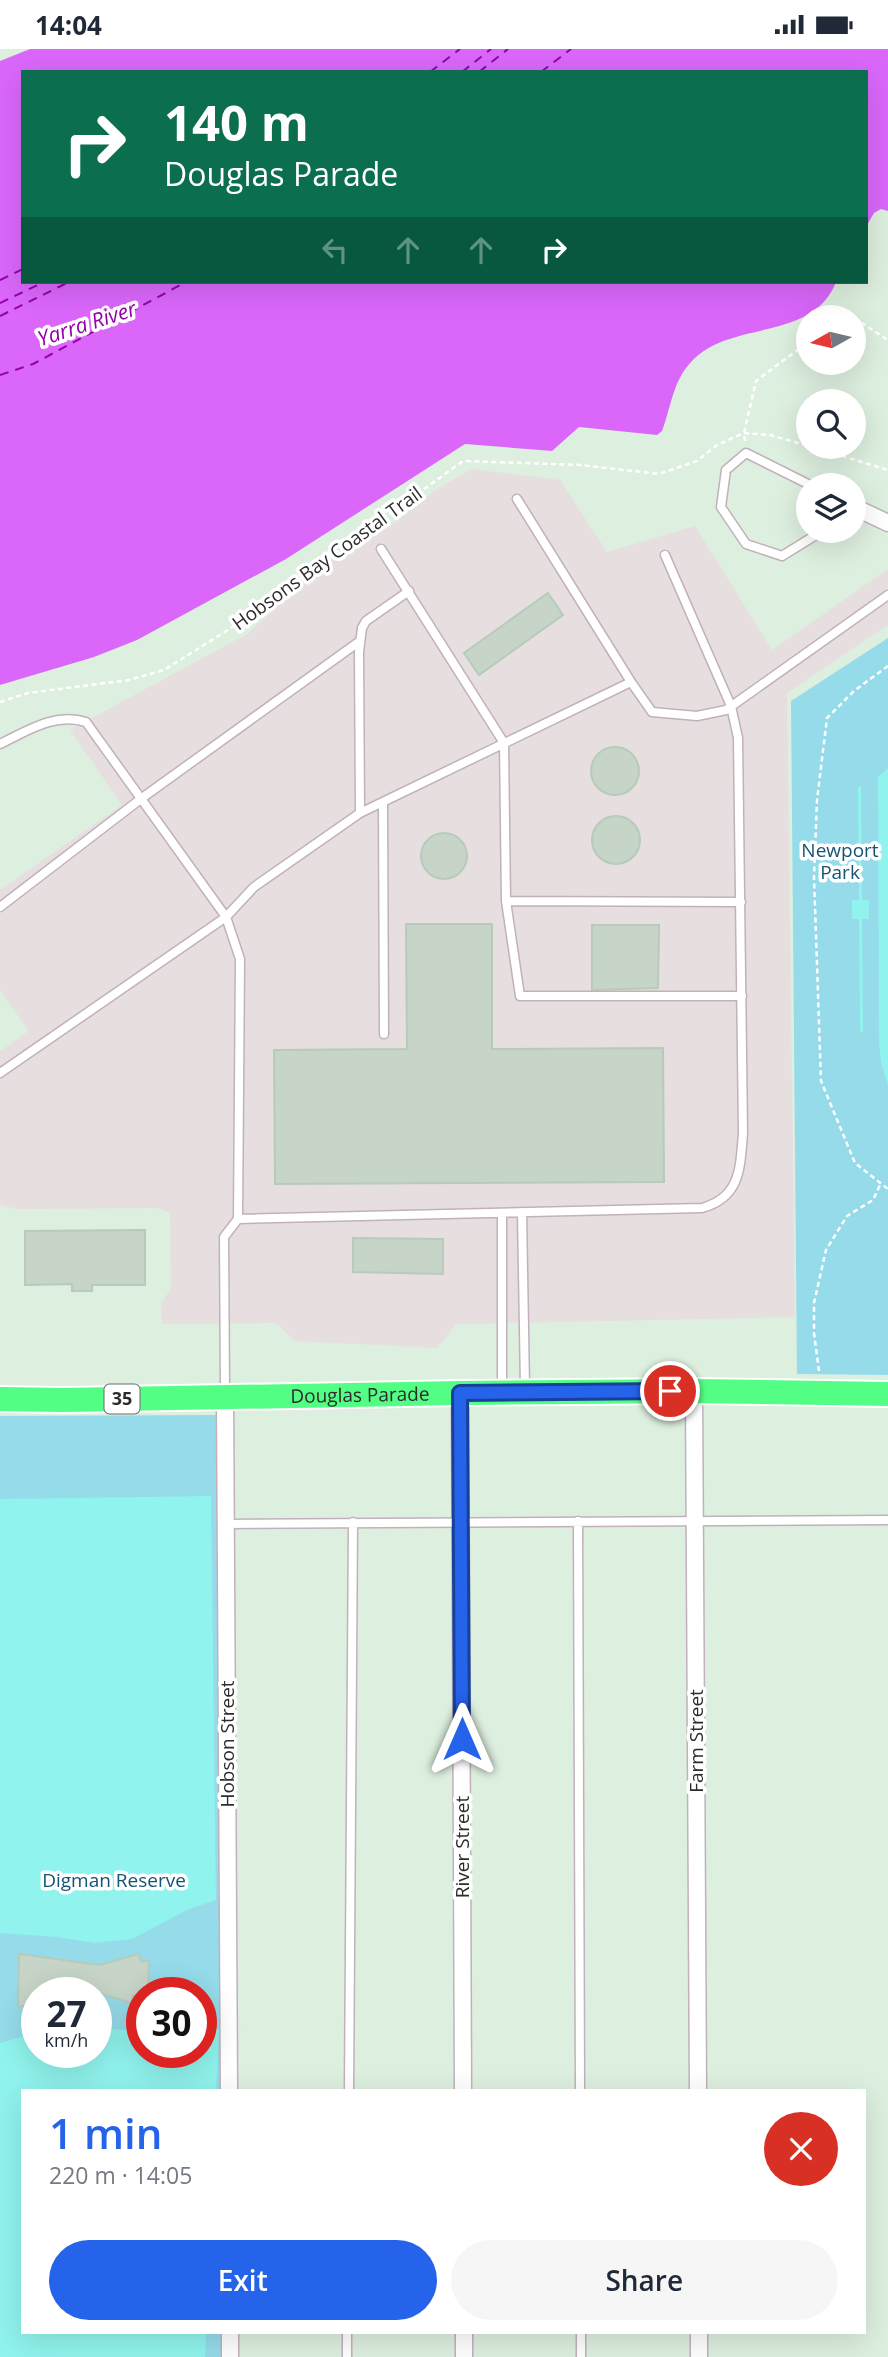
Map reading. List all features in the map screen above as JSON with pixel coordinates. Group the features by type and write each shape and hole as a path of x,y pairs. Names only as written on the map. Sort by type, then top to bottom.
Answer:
{"main road":[{"name":"Douglas Parade","path":"0,1399 694,1391 888,1394"}],"street":[{"path":"866,513 888,523"},
{"name":"Farm Street","path":"694,1391 698,2089"},
{"name":"River Street","path":"460,1393 463,2089"},
{"name":"Hobson Street","path":"225,1397 229,2089"},
{"path":"230,2334 230,2357"},
{"path":"464,2334 464,2357"},
{"path":"699,2334 699,2357"}],"lane":[{"path":"796,478 746,453 726,470 721,507 746,544 782,556 803,543"},
{"path":"517,499 652,712 697,716 726,710 888,595"},
{"path":"381,549 504,743 506,901 520,996 742,996"},
{"path":"238,1219 702,1208 717,1204 730,1193 739,1172 743,1133 738,738 731,706 665,555"},
{"path":"360,813 360,641 366,621 409,591"},
{"path":"0,907 142,797 360,641"},
{"path":"0,1073 226,917 254,887 360,813 631,682"},
{"path":"0,744 50,721 74,718 86,722 226,917 240,959 238,1219 224,1237 225,1397"},
{"path":"383,802 384,1034"},
{"path":"506,901 741,902"},
{"path":"514,1393 522,1212"},
{"path":"502,1213 514,1393"},
{"path":"225,1524 888,1520"},
{"path":"578,1521 580,2089"},
{"path":"349,2089 353,1522"},
{"path":"347,2334 347,2357"},
{"path":"581,2334 581,2357"}],"path":[{"path":"866,326 888,340"},
{"path":"744,433 756,381 796,351"},
{"path":"852,459 888,470"},
{"name":"Hobsons Bay Coastal Trail","path":"0,702 28,693 129,680 164,670 231,628 463,461 581,465 659,474"},
{"path":"888,666 855,691 827,718 817,800 814,877 821,1081 855,1163 888,1189"},
{"path":"820,1394 814,1303 826,1250 847,1216 873,1199 880,1185"}],"shaded area":[{"path":"471,469 560,480 607,552 695,526 772,650 888,569 888,625 787,693 795,1317 456,1324 437,1348 296,1341 275,1323 162,1324 161,1303 171,1289 170,1213 157,1208 18,1209 0,1205 0,1051 29,1031 0,991 0,890 122,805 70,730 247,634 319,569 396,522 434,491"}],"green space":[{"name":"Newport Park","path":"888,638 888,1375 797,1374 791,701"},
{"path":"888,768 888,1085 881,1063 879,1042 878,777"},
{"path":"858,787 861,787 862,900 869,900 869,919 862,919 863,1032 860,1032 859,919 852,919 852,900 859,900"},
{"name":"Digman Reserve","path":"226,1415 229,2089 21,2089 21,2334 230,2334 230,2357 0,2357 0,1416"},
{"name":"Digman Reserve","path":"211,1496 216,1900 189,1909 132,1939 95,1943 0,1933 0,1499"},
{"path":"112,2029 126,2030 126,2068 217,2068 219,2029 216,2089 21,2089 21,2334 206,2334 205,2357 0,2357 0,2043 21,2037 21,2068 112,2068"}],"water":[{"name":"Yarra River","path":"30,49 888,49 888,211 881,209 874,213 868,224 868,70 21,70 21,284 835,284 819,305 796,305 796,320 726,340 707,349 691,362 680,377 662,431 657,435 579,427 552,451 465,444 286,559 137,640 94,657 0,685 0,61"}],"building":[{"path":"548,593 563,615 479,675 464,653"},
{"path":"615,747 632,754 639,771 632,788 615,795 598,788 591,771 598,754"},
{"path":"616,816 633,823 640,840 633,857 616,864 599,857 592,840 599,823"},
{"path":"444,833 460,840 467,856 460,872 444,879 428,872 421,856 428,840"},
{"path":"406,924 492,924 492,1049 663,1048 664,1182 275,1184 274,1050 407,1049"},
{"path":"592,925 659,925 658,988 592,990"},
{"path":"145,1230 145,1285 92,1285 92,1291 72,1291 72,1284 25,1285 25,1231"},
{"path":"353,1238 443,1239 443,1274 353,1272"},
{"path":"19,1954 100,1965 138,1954 142,1962 149,1960 148,1977 126,1977 126,2001 112,1997 112,1977 21,1977 21,2006 18,2007"}],"ferry route":[{"path":"433,70 460,49"},
{"path":"465,70 491,49"},
{"path":"482,70 508,49"},
{"path":"544,70 571,49"},
{"path":"0,280 21,270"},
{"path":"0,303 40,284"},
{"path":"0,316 65,284"},
{"path":"0,375 33,364 182,284"}],"route":[{"path":"462,1739 460,1393 670,1391"}]}
